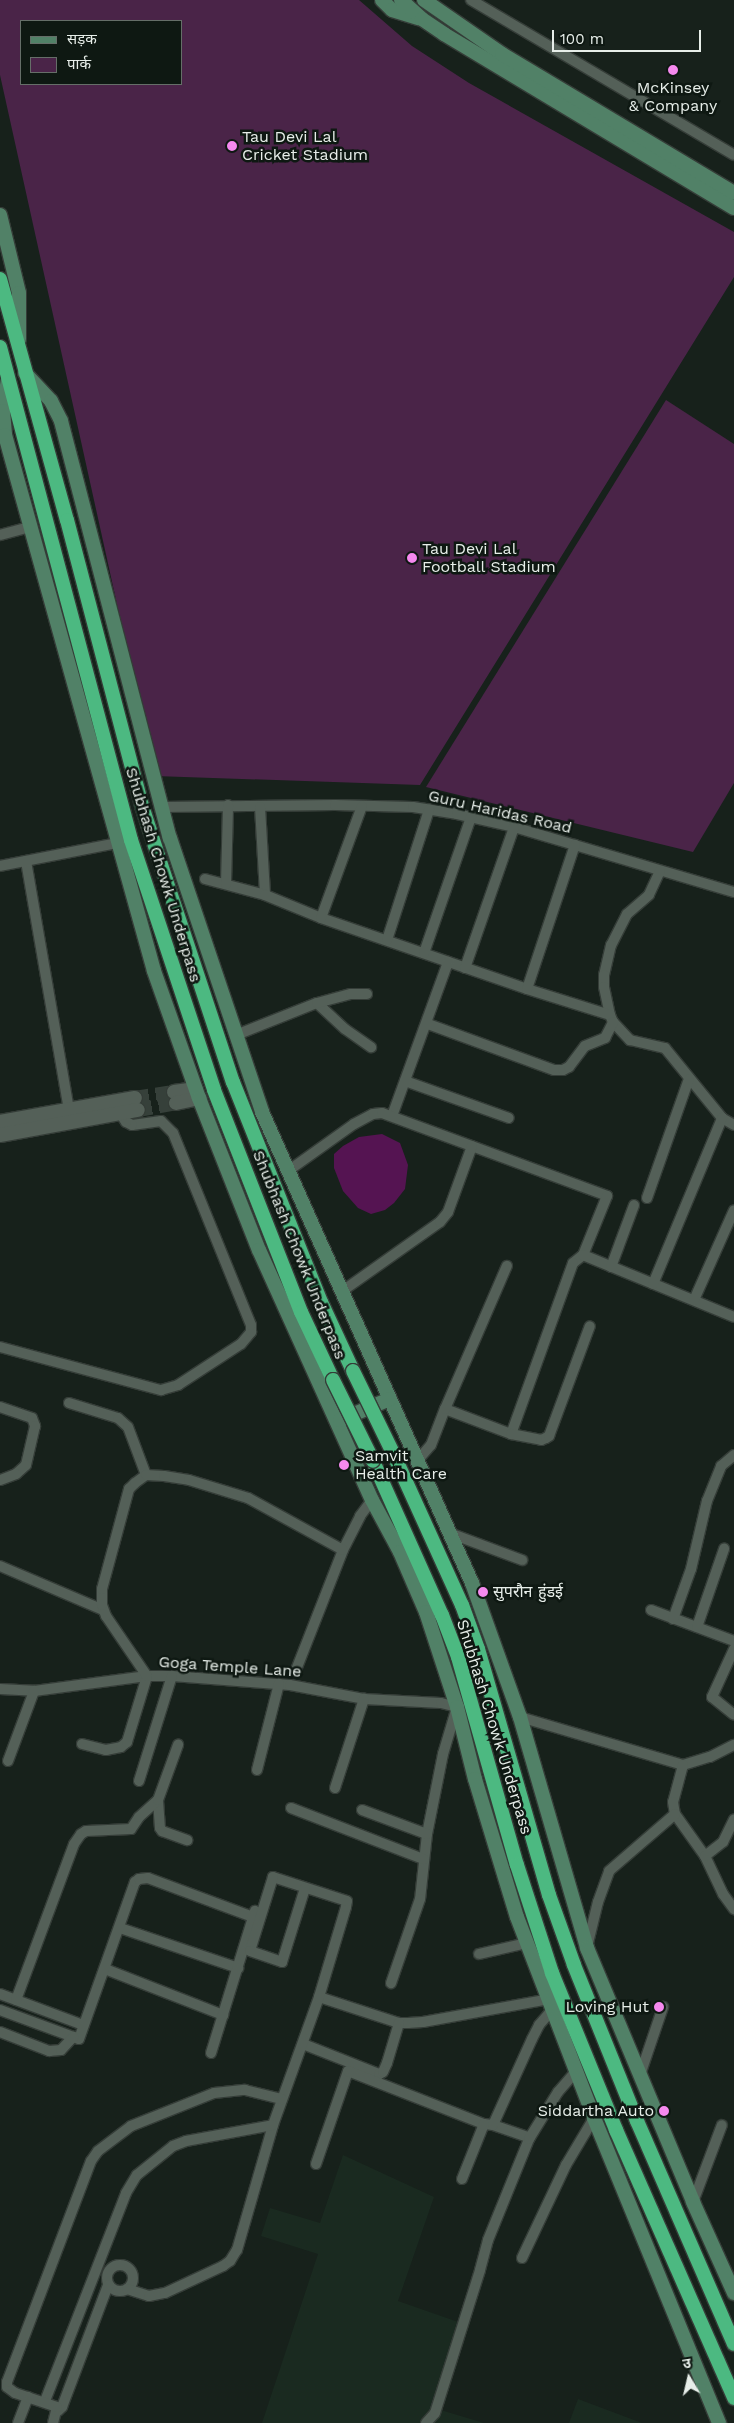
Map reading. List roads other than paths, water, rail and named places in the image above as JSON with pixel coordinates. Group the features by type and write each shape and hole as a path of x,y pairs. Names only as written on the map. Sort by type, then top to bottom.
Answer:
{"highway":[{"name":"Shubhash Chowk Underpass","path":"0,280 65,511 142,806 233,1082 321,1302 392,1451 462,1605 478,1649 549,1895 574,1965 637,2121 734,2344"},
{"name":"Shubhash Chowk Underpass","path":"1,350 131,840 214,1090 301,1312 373,1461 438,1607 458,1657 514,1858 552,1972 616,2130 734,2398"}],"main road":[{"path":"382,0 392,10 422,18"},
{"path":"401,0 422,18 734,208"},
{"path":"424,0 502,54 734,193"},
{"path":"0,215 19,293 18,348"},
{"path":"26,373 51,401 61,421 170,838 262,1112 417,1461 452,1534 520,1717 587,1948 693,2202 734,2293"},
{"path":"8,379 3,422 30,527 154,971 197,1094 259,1250 372,1500 400,1552 426,1612 457,1707 475,1779 527,1943 594,2118 719,2423"},
{"path":"337,1421 390,1399"}],"street":[{"path":"471,0 734,155"},
{"path":"0,535 30,527"},
{"path":"226,884 228,806"},
{"path":"321,918 362,806"},
{"name":"Guru Haridas Road","path":"162,807 362,806 429,810 514,827 734,892"},
{"path":"260,807 265,896"},
{"path":"387,940 429,810"},
{"path":"424,953 471,817"},
{"path":"465,968 514,827"},
{"path":"0,866 117,843"},
{"path":"527,989 575,844"},
{"path":"26,861 70,1115"},
{"path":"660,870 649,895 627,914 611,945 604,975 604,987 611,1018 630,1040 664,1048 722,1118 734,1125"},
{"path":"205,879 265,896 321,918 611,1018"},
{"path":"392,1116 428,1024 448,962"},
{"path":"236,1035 317,1004 350,994 367,994"},
{"path":"317,1004 345,1029 371,1047"},
{"path":"428,1024 554,1070 563,1070 569,1067 585,1046 605,1038 611,1018"},
{"path":"647,1198 689,1079"},
{"path":"405,1081 509,1118"},
{"path":"175,1098 197,1094"},
{"path":"0,1122 70,1115 120,1113 136,1104 70,1115 0,1135"},
{"path":"0,1347 161,1390 178,1385 241,1344 251,1332 251,1324 174,1133 161,1122 132,1125 126,1122 120,1113"},
{"path":"288,1171 364,1118 382,1113 607,1196 582,1255 573,1263 511,1434"},
{"path":"653,1284 722,1118"},
{"path":"341,1292 440,1222 448,1212 472,1146"},
{"path":"611,1267 634,1205"},
{"path":"694,1300 734,1210"},
{"path":"582,1255 734,1317"},
{"path":"417,1461 431,1445 507,1266"},
{"path":"445,1409 511,1434 542,1440 549,1436 590,1326"},
{"path":"69,1403 118,1418 128,1427 146,1475"},
{"path":"0,1407 27,1416 34,1421 35,1426 26,1465 16,1474 0,1480"},
{"path":"673,1619 691,1569 711,1492 721,1466 734,1455"},
{"path":"82,1744 106,1750 122,1747 127,1742 147,1676 104,1610 102,1589 129,1489 146,1475 189,1480 248,1498 343,1550"},
{"path":"296,1670 343,1550 360,1516 372,1500"},
{"path":"452,1534 522,1560"},
{"path":"697,1627 724,1549"},
{"path":"0,1566 104,1610"},
{"path":"651,1610 734,1641"},
{"path":"734,1650 712,1697 734,1715"},
{"name":"Goga Temple Lane","path":"0,1689 34,1691 147,1676 172,1676 279,1684 364,1700 441,1703 457,1707"},
{"path":"139,1781 172,1676"},
{"path":"257,1770 279,1684"},
{"path":"8,1761 34,1691"},
{"path":"335,1788 364,1700"},
{"path":"392,1983 420,1899 427,1834 444,1749 457,1707"},
{"path":"520,1717 683,1765 710,1757 734,1745"},
{"path":"178,1745 158,1800 160,1828 165,1833 187,1840"},
{"path":"683,1765 674,1802 675,1814 705,1856 723,1894 734,1909"},
{"path":"16,2000 67,1860 81,1834 91,1830 131,1829 139,1818 158,1800"},
{"path":"292,1808 423,1859"},
{"path":"362,1810 427,1834"},
{"path":"587,1948 598,1902 609,1870 675,1814"},
{"path":"705,1856 723,1842 734,1819"},
{"path":"0,2032 49,2051 60,2050 76,2038 105,1969 135,1882 143,1877 253,1917"},
{"path":"108,2285 119,2291 127,2289 149,2296 165,2293 230,2261 237,2250 273,2125 319,1997 347,1901 273,1877 250,1951 282,1962 305,1888"},
{"path":"211,2053 264,1886"},
{"path":"120,1928 238,1968"},
{"path":"479,1954 527,1943"},
{"path":"105,1969 223,2015"},
{"path":"0,1994 83,2025"},
{"path":"319,1997 399,2023 423,2022 551,2004"},
{"path":"462,2179 551,2004"},
{"path":"640,2075 663,2007"},
{"path":"0,2010 76,2038"},
{"path":"303,2044 379,2074 383,2072 387,2063 399,2023"},
{"path":"316,2164 348,2071 530,2138"},
{"path":"426,2423 436,2413 488,2240 530,2138 558,2092 576,2071"},
{"path":"58,2411 54,2405 10,2390 7,2382 91,2161 98,2151 131,2126 214,2093 245,2090 282,2099"},
{"path":"522,2258 566,2165 594,2118"},
{"path":"45,2402 126,2193 137,2175 173,2146 186,2141 273,2125"},
{"path":"693,2202 722,2125"},
{"path":"53,2423 58,2411 62,2407 108,2285 108,2272 114,2267 123,2266 132,2274 132,2282 127,2289"},
{"path":"18,2423 28,2397"}],"tunnel":[{"path":"135,1098 174,1092"},
{"path":"138,1110 176,1103"}],"place":[{"name":"McKinsey & Company","path":"673,70"},
{"name":"Tau Devi Lal Cricket Stadium","path":"232,146"},
{"name":"Tau Devi Lal Football Stadium","path":"412,558"},
{"name":"Samvit Health Care","path":"344,1465"},
{"name":"सुपरौन हुंडई","path":"483,1592"},
{"name":"Loving Hut","path":"659,2007"},
{"name":"Siddartha Auto","path":"664,2111"}]}
